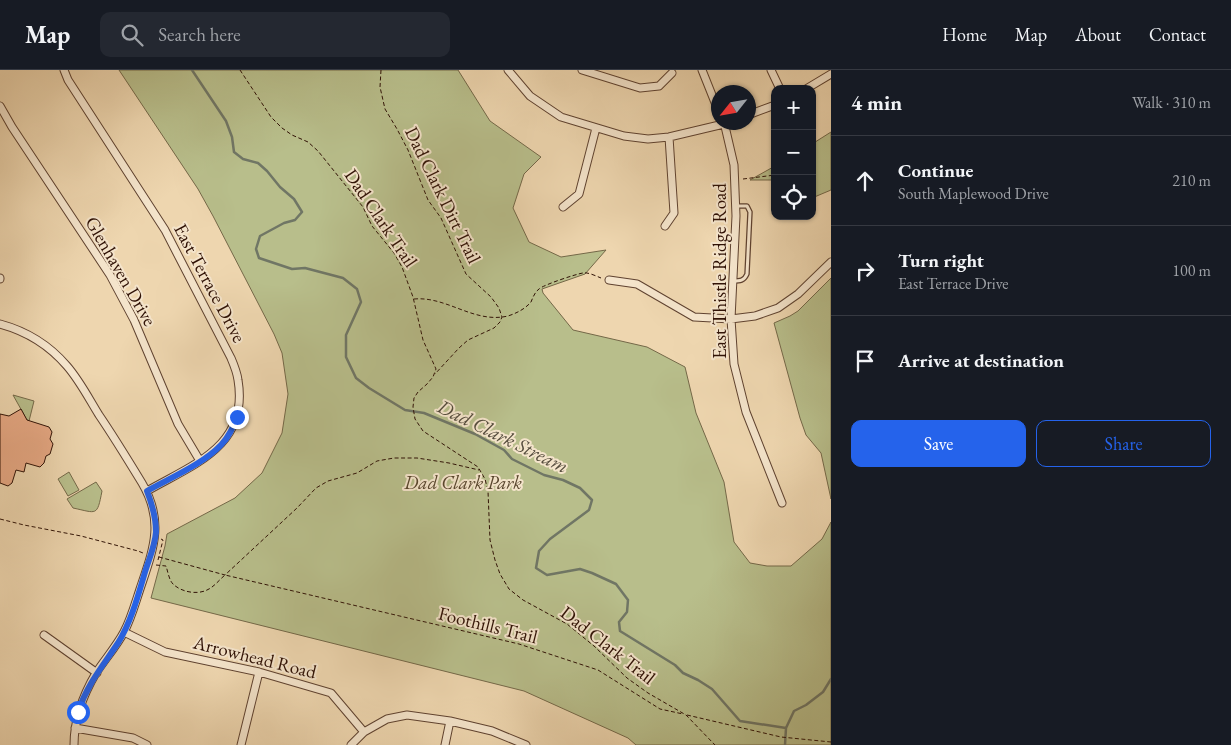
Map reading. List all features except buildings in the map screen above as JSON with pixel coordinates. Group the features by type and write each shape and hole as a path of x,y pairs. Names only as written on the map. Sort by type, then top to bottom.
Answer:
{"street":[{"name":"East Terrace Drive","path":"64,70 68,80 165,230 231,358 238,378 240,398 237,417 232,430 223,444 200,461 147,491"},
{"path":"508,70 530,96 561,117 624,136 648,139 669,137 711,127"},
{"path":"582,70 640,88 659,86 672,73"},
{"path":"702,70 711,92"},
{"path":"771,70 778,85"},
{"path":"813,85 831,74"},
{"name":"Glenhaven Drive","path":"0,106 114,284 134,320 178,424 200,461"},
{"path":"756,112 771,106"},
{"path":"563,207 578,194 596,128"},
{"name":"East Thistle Ridge Road","path":"727,130 734,166 736,206 731,319 734,364 746,412 782,503"},
{"path":"665,226 674,213 669,137"},
{"path":"609,280 637,284 694,317 731,319 755,316 778,308 798,294 831,262"},
{"path":"0,324 19,330 35,339 56,354 67,366 147,491 156,526 150,557 129,622 83,697 78,712 74,745"},
{"name":"Arrowhead Road","path":"124,632 165,652 259,672 331,693 364,732"},
{"path":"44,635 96,673"},
{"path":"241,745 259,672"},
{"path":"351,745 364,732 387,719 407,715 450,721 492,731 526,745"},
{"path":"445,745 450,721"},
{"path":"75,728 133,738 148,745"}],"lane":[{"path":"733,281 742,280 747,274 750,212 747,206 736,206"}],"path":[{"name":"Dad Clark Trail","path":"240,70 271,117 282,128 308,142 318,151 363,207 372,226 394,253 414,299 423,340 436,369 433,377"},
{"name":"Dad Clark Dirt Trail","path":"381,70 380,87 386,109 408,150 428,200 441,218 466,274 491,298 499,308 502,317"},
{"path":"735,180 771,176"},
{"path":"414,299 422,298 435,301 489,318 502,317 518,312 528,306 540,288 584,272 609,280"},
{"path":"480,470 463,456 423,431 415,417 414,398 459,348 468,340 494,328 502,317"},
{"path":"163,540 156,565 166,566 172,583 179,588 196,593 206,591 215,585 316,488 328,481 357,473 378,461 394,458 417,458 480,470"},
{"name":"Dad Clark Trail","path":"480,470 488,491 490,540 500,574 509,589 523,600 566,624 594,646 627,678 648,693 686,715 715,745"},
{"path":"0,519 81,536 138,551 150,557"},
{"name":"Foothills Trail","path":"159,557 225,575 519,644 598,670 660,709 781,737 831,742"}],"green space":[{"name":"Dad Clark Park","path":"119,70 458,70 490,121 541,157 524,174 513,208 529,242 561,257 606,250 585,274 542,289 543,293 573,330 647,347 685,367 696,413 724,482 734,542 750,563 767,566 791,566 822,539 831,522 831,745 636,745 628,738 524,691 151,598 167,534 235,498 262,473 282,433 288,394 282,353 274,334 213,216 198,189"},
{"path":"831,132 831,190 816,196 816,175 816,141"},
{"path":"771,168 771,180 750,180"},
{"path":"831,278 831,499 821,453 806,435 774,323 798,311"},
{"path":"13,395 34,401 29,421 27,420"},
{"path":"69,472 79,490 68,496 58,479"},
{"path":"96,482 102,491 97,509 91,512 73,508 67,499"}],"waterway":[{"name":"Dad Clark Stream","path":"192,70 226,121 232,137 234,152 243,159 258,163 294,199 302,212 295,220 284,223 260,236 256,249 259,258 292,269 305,268 343,278 357,289 361,302 346,335 346,357 356,378 405,410 424,413 475,434 504,450 512,459 544,475 563,480 580,488 592,500 589,510 550,539 539,551 536,568 547,575 580,569 616,584 628,600 627,612 619,622 620,631 675,665 683,673 712,689 740,721 786,728 785,745"},
{"path":"786,728 794,711 806,705 823,692 831,679"}],"route":[{"path":"78,712 83,697 96,673 118,643 129,622 151,554 156,526 147,491 200,461 223,444 232,430 237,417"}]}
